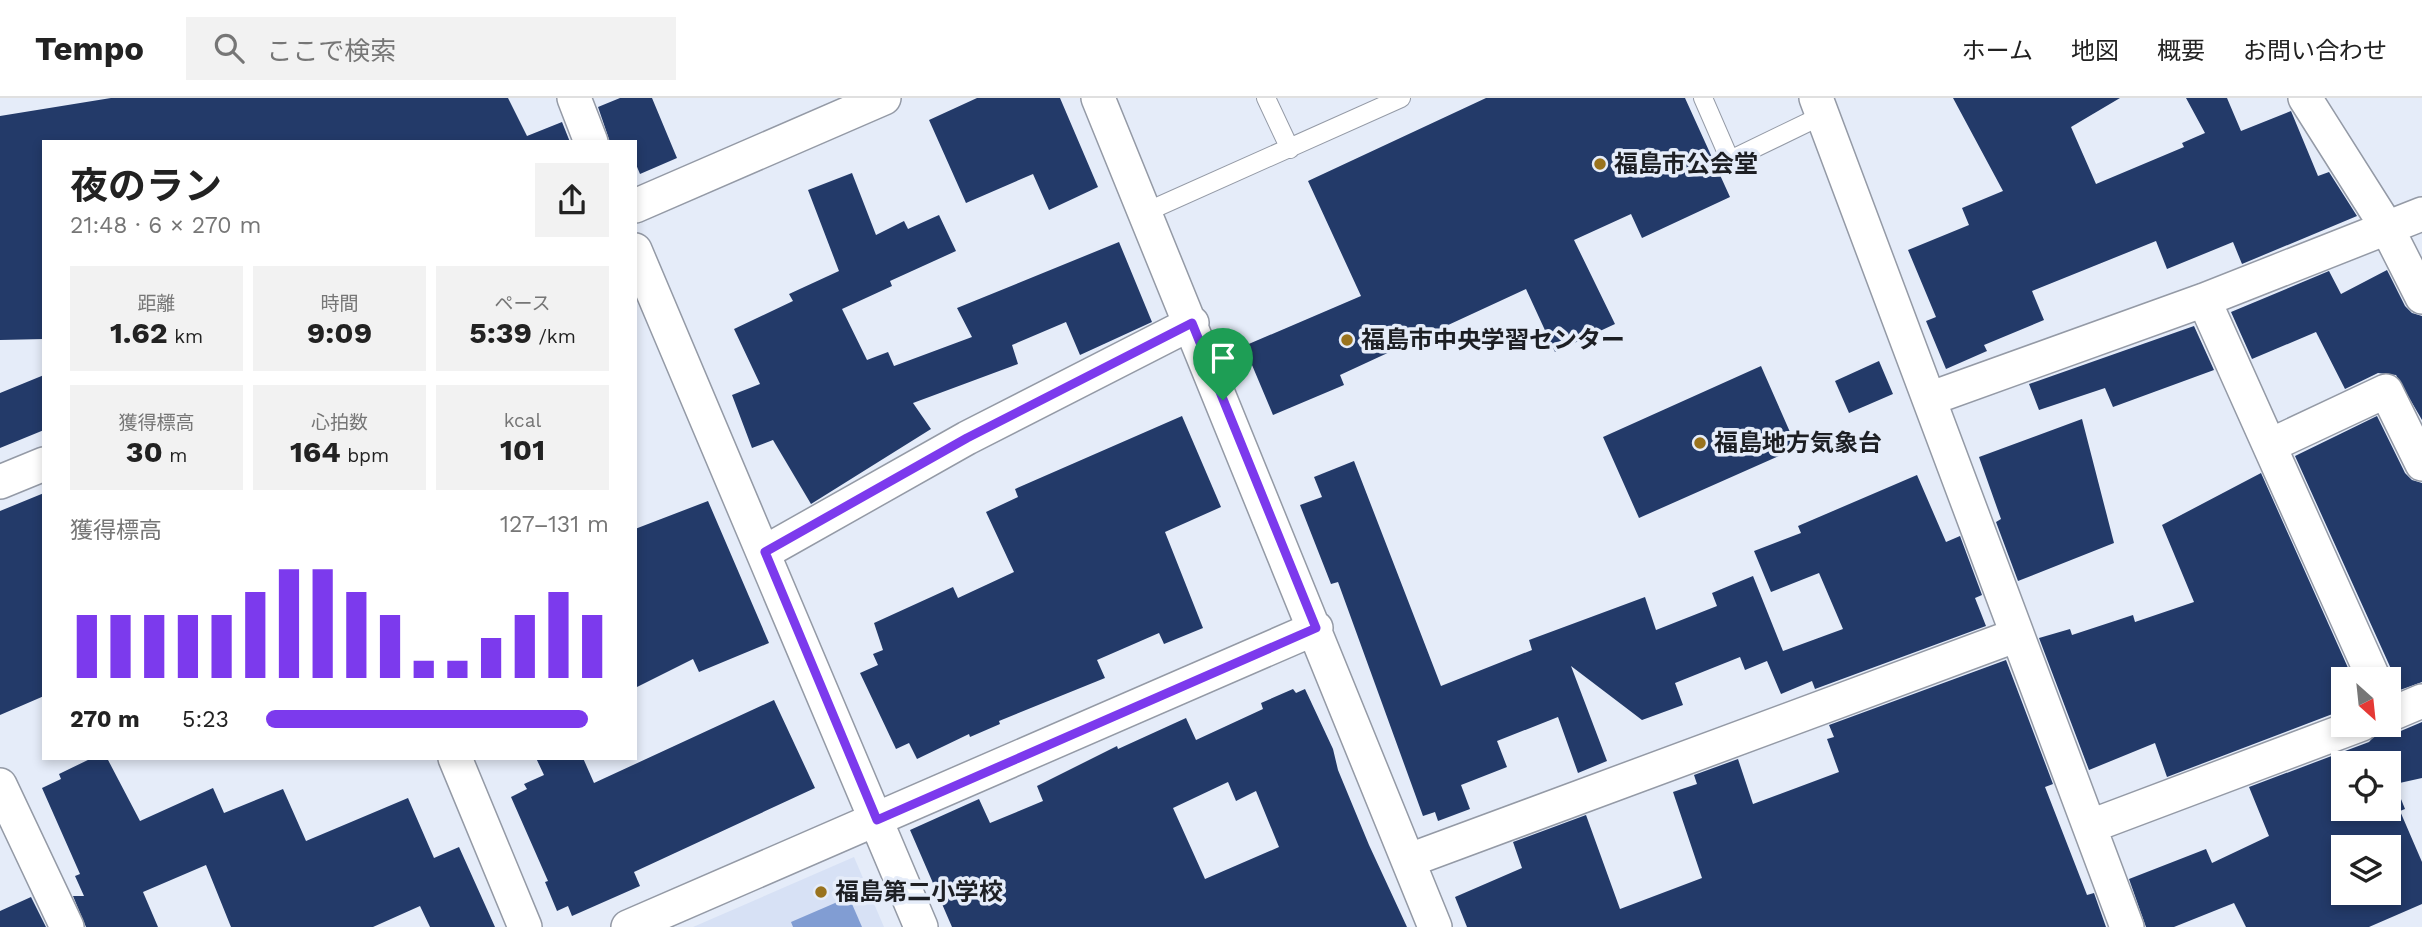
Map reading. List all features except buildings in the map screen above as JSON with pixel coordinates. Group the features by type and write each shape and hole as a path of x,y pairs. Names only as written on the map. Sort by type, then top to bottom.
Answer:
{"street":[{"path":"574,98 590,140"},
{"path":"637,205 884,98"},
{"path":"1098,98 1436,927"},
{"path":"2305,98 2386,226 2422,297"},
{"path":"1820,107 2127,927"},
{"path":"1929,399 2204,300 2422,214"},
{"path":"637,255 765,552 921,927"},
{"path":"2204,300 2369,667"},
{"path":"765,552 967,438 1192,323"},
{"path":"2271,445 2386,391 2422,464"},
{"path":"0,482 42,465"},
{"path":"628,927 1316,628"},
{"path":"1410,860 2017,635"},
{"path":"2401,709 2422,701"},
{"path":"2091,827 2331,735"},
{"path":"456,760 525,927"},
{"path":"0,785 67,927"}],"lane":[{"path":"1266,98 1290,149"},
{"path":"1146,212 1401,98"},
{"path":"1703,98 1730,160 1820,107"}],"shaded area":[{"name":"福島第二小学校","path":"854,857 884,927 693,927"}],"water":[{"path":"849,897 862,927 793,927 791,922"}],"place":[{"name":"福島市公会堂","path":"1600,164"},
{"name":"福島市中央学習センター","path":"1347,340"},
{"name":"福島地方気象台","path":"1700,443"},
{"name":"福島第二小学校","path":"821,892"}],"route":[{"path":"1192,323 1223,400 1316,628 877,820 765,552 967,438 1192,323"}]}
